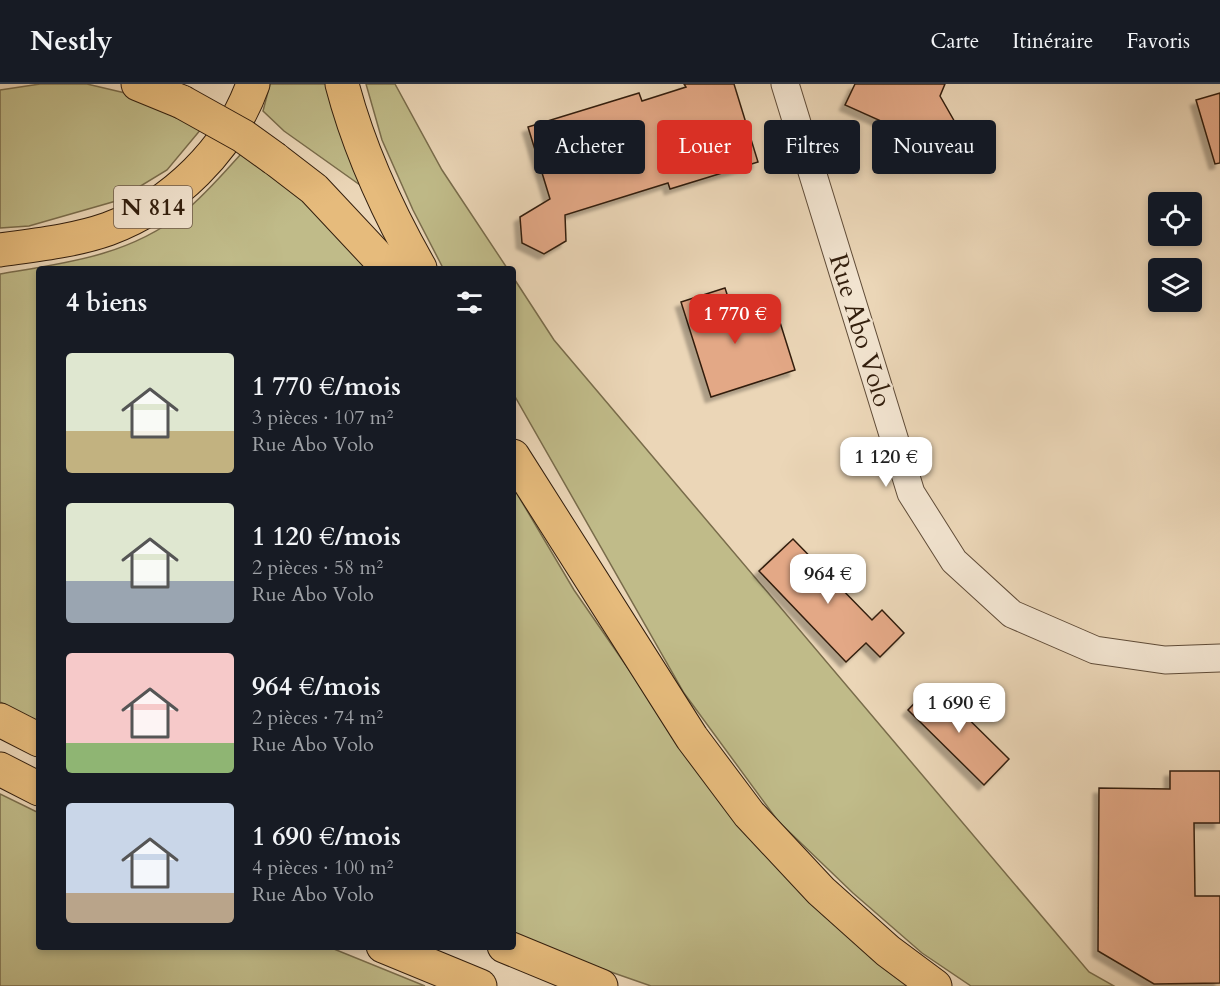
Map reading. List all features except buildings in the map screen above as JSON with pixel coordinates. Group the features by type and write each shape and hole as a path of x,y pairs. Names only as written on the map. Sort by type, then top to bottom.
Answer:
{"highway":[{"path":"138,84 182,102 243,136 275,159 315,189 386,266"},
{"name":"N 814","path":"0,250 105,230 126,222 154,206 184,184 220,144 238,118 253,84"},
{"path":"342,84 370,167 394,222 419,266"},
{"path":"516,461 692,738 749,814 820,891 888,951 935,986"},
{"path":"0,720 36,738"},
{"path":"0,769 36,787"},
{"path":"393,950 480,986"},
{"path":"514,950 601,986"}],"street":[{"name":"Rue Abo Volo","path":"785,84 911,494 954,561 1012,614 1095,650 1166,660 1220,658"}],"shaded area":[{"path":"40,84 87,84 155,100 202,128 167,170 116,201 29,226 0,228 0,90"},
{"path":"270,84 331,84 360,185 284,131 263,111"},
{"path":"366,84 395,84 442,170 506,266 442,266 413,210 382,140"},
{"path":"241,154 304,201 364,266 49,266 96,256 140,239 162,228 206,192"},
{"path":"36,268 36,720 0,702 0,274"},
{"path":"516,282 554,340 1089,972 1114,986 971,986 922,953 853,893 778,821 684,693 516,398"},
{"path":"516,492 574,590 643,690 912,986 651,986 588,964 516,934"},
{"path":"0,794 36,812 36,950 336,950 425,986 0,986"}]}
